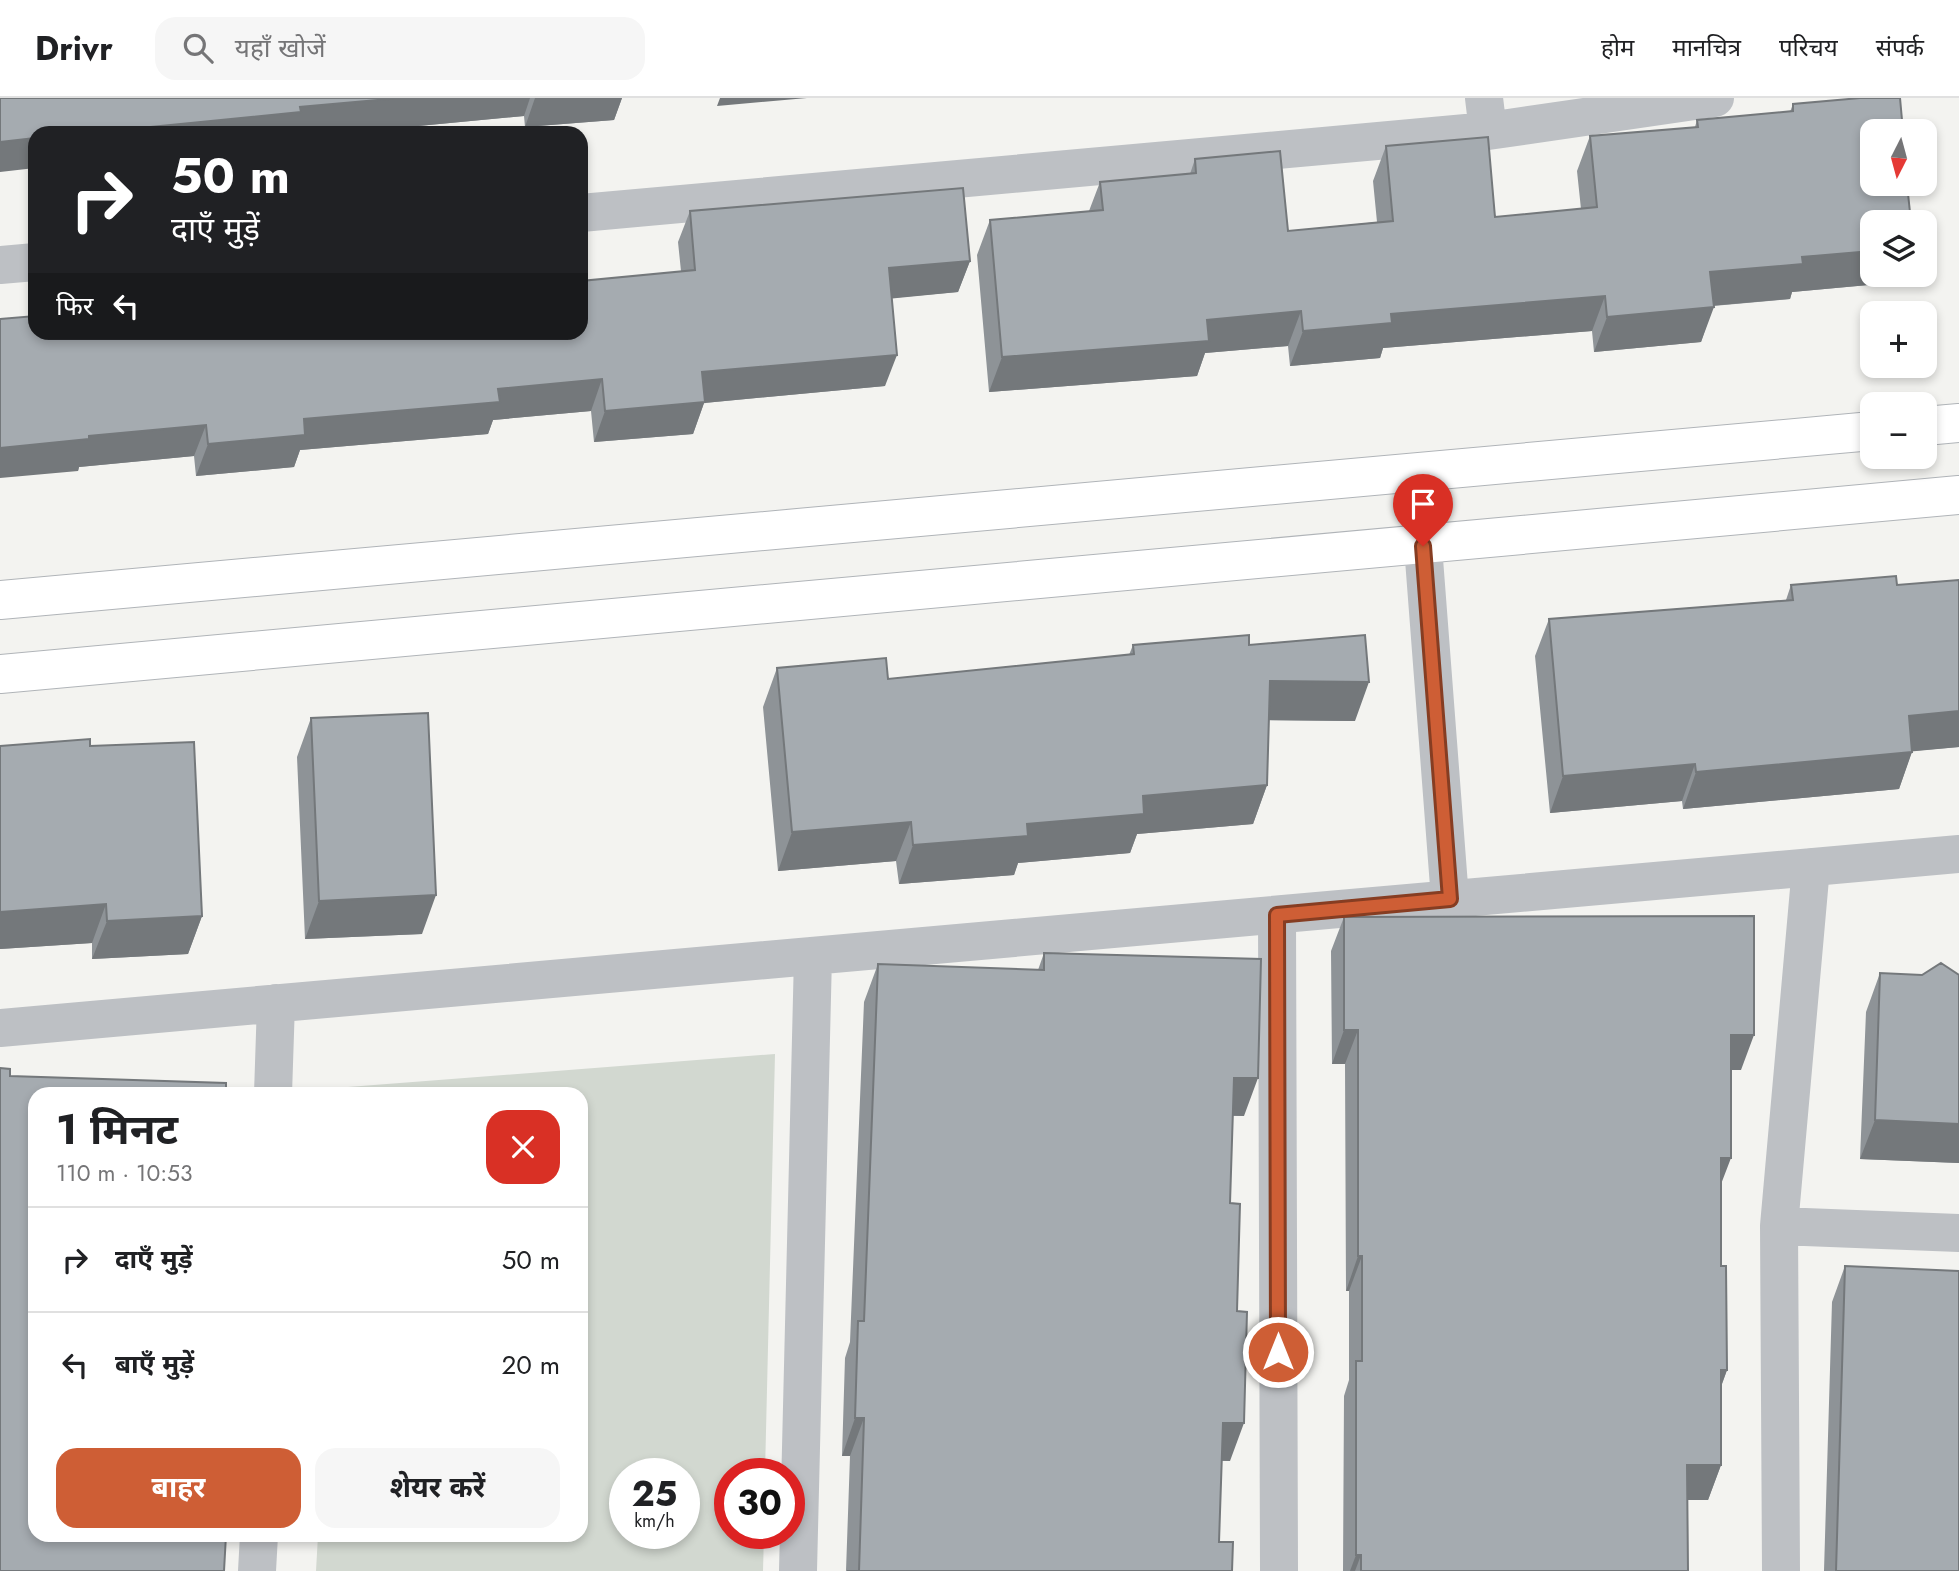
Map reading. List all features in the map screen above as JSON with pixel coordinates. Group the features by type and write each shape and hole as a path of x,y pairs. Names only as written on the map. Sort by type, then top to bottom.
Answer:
{"street":[{"path":"588,212 1486,114 1715,98"},
{"path":"0,265 28,263"},
{"path":"1937,425 1959,423"},
{"path":"0,600 1860,432"},
{"path":"0,674 1959,495"},
{"path":"1423,546 1450,899"},
{"path":"0,1028 1959,854"},
{"path":"1781,1571 1779,1226 1811,867"},
{"path":"1277,915 1279,1571"},
{"path":"798,1571 813,956"},
{"path":"273,1087 276,1003"},
{"path":"1779,1226 1959,1233"},
{"path":"257,1571 258,1542"}],"shaded area":[{"path":"775,1054 765,1458 714,1458 714,1549 764,1549 763,1571 316,1571 318,1542 588,1542 588,1087 348,1087"}],"building":[{"path":"0,98 400,98 300,107 301,112 160,126 28,126 28,139 0,142"},
{"path":"1860,98 1900,98 1902,119 1860,119 1860,196 1908,196 1910,210 1860,210 1860,252 1802,257 1803,264 1710,272 1714,307 1607,317 1605,296 1391,314 1392,323 1303,331 1301,311 1207,320 1209,341 1002,357 990,220 1103,210 1100,182 1196,173 1195,159 1280,151 1288,231 1393,221 1386,146 1488,137 1495,217 1597,207 1590,136 1698,127 1697,120 1793,111 1793,104"},
{"path":"963,188 970,261 889,268 897,355 702,372 705,402 605,411 602,379 498,389 500,402 304,419 305,435 208,444 206,425 0,448 0,319 28,317 28,340 588,340 588,280 695,270 690,211"},
{"path":"1896,576 1897,585 1959,580 1959,711 1909,716 1912,752 1696,772 1695,764 1563,776 1549,619 1793,600 1791,585"},
{"path":"1249,635 1249,645 1365,635 1369,682 1270,681 1267,785 1143,796 1144,814 1027,824 1028,836 913,845 911,822 792,832 777,668 886,658 888,679 1134,654 1133,645"},
{"path":"428,713 436,895 319,901 311,718"},
{"path":"90,739 90,746 194,742 202,916 107,921 106,904 0,912 0,746"},
{"path":"1754,916 1754,1035 1731,1035 1731,1158 1721,1158 1721,1266 1726,1266 1727,1370 1721,1370 1721,1465 1687,1465 1688,1571 1361,1571 1361,1555 1356,1555 1356,1361 1362,1361 1362,1256 1358,1256 1358,1030 1344,1030 1344,917"},
{"path":"1044,953 1261,959 1258,1078 1234,1078 1230,1203 1240,1204 1237,1311 1247,1312 1244,1423 1223,1423 1219,1542 1233,1542 1232,1571 859,1571 864,1418 855,1418 858,1321 864,1321 878,964 1044,970"},
{"path":"1941,963 1959,975 1959,1124 1875,1120 1880,973 1922,975"},
{"path":"0,1068 10,1069 10,1076 226,1083 226,1087 28,1087 28,1542 226,1542 224,1571 0,1571"},
{"path":"1845,1266 1959,1271 1959,1571 1836,1571"}],"route":[{"path":"1278,1352 1277,915 1450,899 1423,546"}]}
